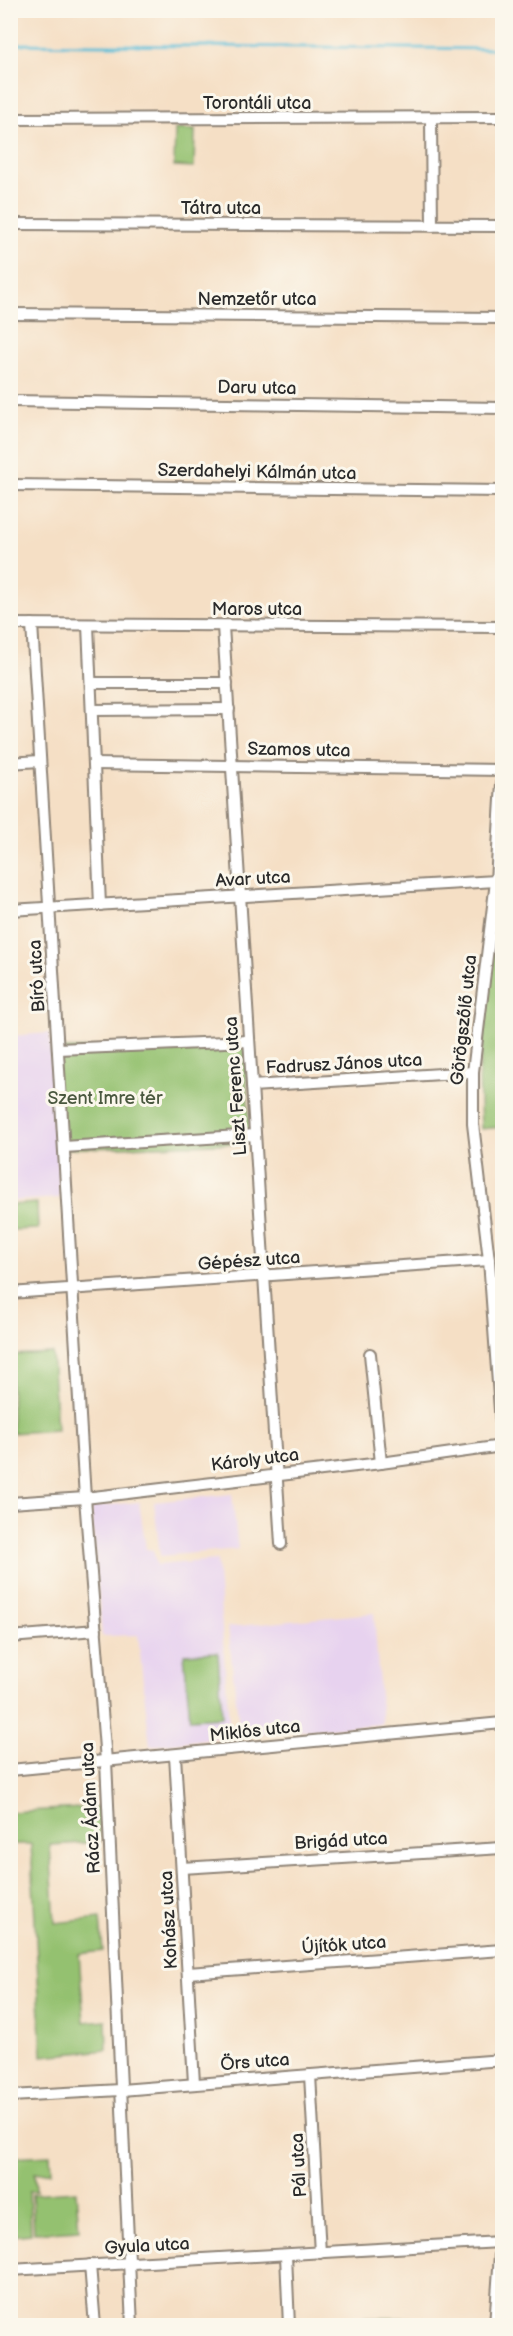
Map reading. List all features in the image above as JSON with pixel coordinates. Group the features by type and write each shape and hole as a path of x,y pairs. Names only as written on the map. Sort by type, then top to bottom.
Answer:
{"street":[{"name":"Torontáli utca","path":"10,119 502,117"},
{"path":"431,119 432,226"},
{"name":"Tátra utca","path":"10,224 502,226"},
{"name":"Nemzetőr utca","path":"10,314 502,318"},
{"name":"Daru utca","path":"10,401 502,408"},
{"name":"Szerdahelyi Kálmán utca","path":"10,485 502,491"},
{"name":"Maros utca","path":"10,624 502,627"},
{"name":"Bíró utca","path":"32,624 72,1289"},
{"path":"88,625 100,905"},
{"name":"Liszt Ferenc utca","path":"223,626 281,1544"},
{"path":"91,683 227,683"},
{"path":"92,710 229,709"},
{"path":"10,763 39,761"},
{"name":"Szamos utca","path":"94,764 502,770"},
{"name":"Görögszőlő utca","path":"502,783 496,881 473,1072 473,1124 489,1260 502,1438"},
{"name":"Avar utca","path":"10,910 496,881"},
{"path":"58,1049 249,1041"},
{"name":"Fadrusz János utca","path":"252,1086 473,1072"},
{"path":"64,1147 255,1135"},
{"name":"Gépész utca","path":"10,1293 489,1260"},
{"name":"Rácz Ádám utca","path":"72,1289 85,1498 106,1761 132,2325"},
{"path":"370,1354 381,1463"},
{"name":"Károly utca","path":"10,1503 85,1498 381,1463 502,1446"},
{"path":"10,1636 96,1630"},
{"name":"Miklós utca","path":"10,1770 502,1723"},
{"name":"Kohász utca","path":"175,1755 194,2083"},
{"name":"Brigád utca","path":"182,1868 502,1848"},
{"name":"Újítók utca","path":"188,1973 502,1950"},
{"name":"Örs utca","path":"10,2096 121,2090 502,2060"},
{"name":"Pál utca","path":"310,2075 320,2253"},
{"path":"495,2325 502,2225"},
{"name":"Gyula utca","path":"10,2270 500,2242"},
{"path":"286,2255 289,2325"},
{"path":"90,2265 95,2325"}],"shaded area":[{"path":"50,1033 60,1198 11,1201 11,1036"},
{"path":"232,1494 238,1549 160,1556 154,1502"},
{"path":"139,1502 146,1549 153,1550 157,1565 217,1560 230,1736 150,1746 138,1635 102,1636 91,1507"},
{"path":"374,1613 382,1724 240,1736 228,1627"}],"green space":[{"path":"175,129 195,130 194,167 174,166"},
{"path":"502,881 502,1127 481,1129 479,1073"},
{"name":"Szent Imre tér","path":"245,1046 250,1143 57,1149 51,1049"},
{"path":"37,1203 38,1229 11,1230 11,1205"},
{"path":"52,1353 57,1430 12,1433 11,1355"},
{"path":"218,1652 222,1717 190,1719 184,1654"},
{"path":"98,1807 100,1842 50,1845 55,1923 100,1918 103,1951 79,1954 84,2022 106,2020 107,2050 42,2056 31,1844 11,1844 11,1812"},
{"path":"50,2155 51,2172 35,2173 36,2191 29,2191 31,2234 11,2236 11,2157"},
{"path":"76,2191 79,2230 34,2233 32,2194"},
{"path":"364,2318 412,2318 412,2325 364,2325"}],"waterway":[{"path":"10,44 502,49"}]}
